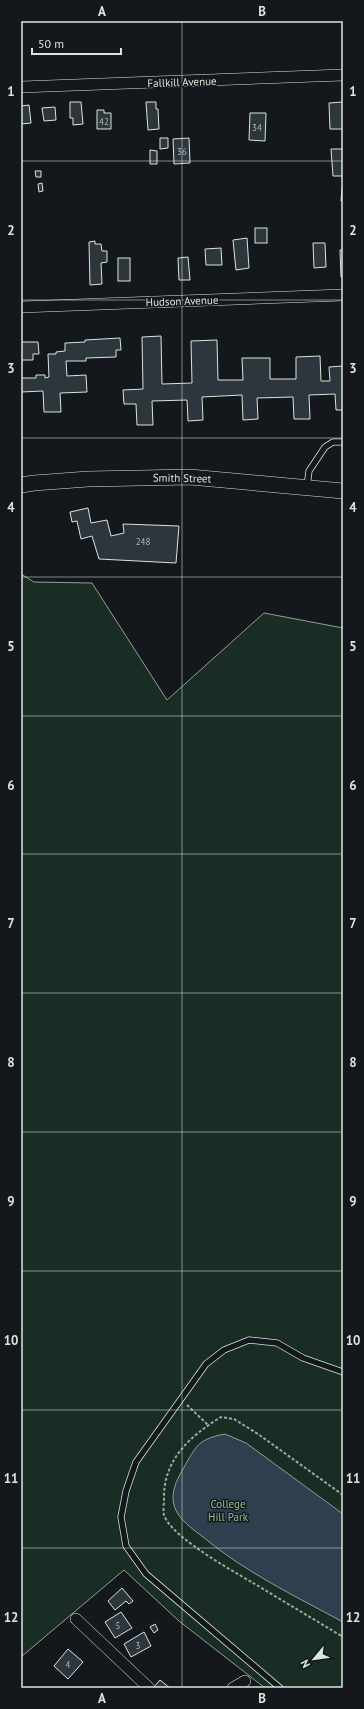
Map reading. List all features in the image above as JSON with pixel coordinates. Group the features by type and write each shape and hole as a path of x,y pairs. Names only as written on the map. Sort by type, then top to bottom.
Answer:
{"street":[{"name":"Fallkill Avenue","path":"21,87 343,75"},
{"name":"Hudson Avenue","path":"21,307 343,295"},
{"name":"Smith Street","path":"21,485 88,478 190,477 343,491"},
{"path":"76,1619 149,1688"},
{"path":"233,1688 245,1681"}],"lane":[{"path":"307,487 309,471 325,447 333,442 343,442"},
{"path":"280,1688 146,1574 126,1546 121,1517 126,1491 136,1462 206,1364 224,1350 249,1340 277,1343 303,1358 343,1372"}],"path":[{"path":"181,1399 208,1425"},
{"path":"343,1494 258,1434 234,1419 221,1417 208,1425 183,1445 171,1464 164,1491 164,1515 177,1532 194,1546 343,1637"}],"green space":[{"name":"College Hill Park","path":"21,574 34,582 92,583 167,700 264,613 343,628 343,1688 265,1688 179,1621 124,1570 21,1657"}],"water":[{"path":"225,1434 246,1443 343,1514 343,1622 271,1583 219,1550 193,1529 178,1514 173,1502 175,1485 191,1455 203,1441"}],"building":[{"path":"70,102 81,102 83,124 73,125 73,118 70,118"},
{"path":"146,102 156,102 156,109 158,109 159,129 148,130"},
{"path":"343,102 343,129 330,129 329,103"},
{"path":"29,105 31,123 21,124 21,106"},
{"path":"55,107 56,120 44,121 42,108"},
{"path":"97,110 104,110 104,113 111,113 111,129 97,129"},
{"path":"250,113 266,113 265,141 249,140"},
{"path":"160,138 168,138 168,148 160,149"},
{"path":"189,138 190,163 174,164 173,139"},
{"path":"331,149 343,149 343,176 333,176"},
{"path":"150,150 157,151 157,164 150,164"},
{"path":"35,171 41,171 41,177 36,177"},
{"path":"42,183 43,191 39,192 38,184"},
{"path":"342,188 343,201 341,201"},
{"path":"255,228 267,228 267,243 255,243"},
{"path":"247,238 249,268 236,270 233,240"},
{"path":"95,241 95,244 101,244 102,251 107,251 107,262 101,263 102,284 90,285 89,242"},
{"path":"313,243 325,243 326,267 314,268"},
{"path":"221,248 222,265 206,265 205,249"},
{"path":"340,250 343,250 343,277 341,277"},
{"path":"188,257 190,280 179,280 178,258"},
{"path":"118,258 130,258 130,281 118,281"},
{"path":"161,336 162,384 192,383 191,341 217,340 218,380 243,380 242,358 270,358 270,379 296,379 296,357 320,356 321,381 330,381 329,367 343,366 343,410 336,410 335,394 309,395 310,419 294,419 293,397 257,398 258,419 243,420 242,395 202,397 203,420 188,421 187,400 152,401 153,425 137,425 136,404 124,404 123,390 143,389 142,337"},
{"path":"120,338 121,350 116,350 116,357 86,358 86,361 66,361 67,376 86,375 87,392 60,393 61,412 44,412 43,391 21,392 21,378 36,378 36,375 45,375 45,378 49,377 48,354 56,354 56,352 65,351 65,343"},
{"path":"21,342 38,342 39,354 33,354 33,360 21,360"},
{"path":"88,508 91,523 107,520 111,536 124,533 123,524 179,526 176,563 99,559 92,536 81,539 77,521 72,522 70,512"},
{"path":"122,1588 133,1601 129,1604 126,1601 115,1610 108,1601"},
{"path":"121,1612 132,1628 115,1638 105,1622"},
{"path":"155,1624 158,1630 154,1633 150,1627"},
{"path":"144,1632 151,1646 131,1657 124,1644"},
{"path":"68,1649 83,1662 68,1679 54,1666"},
{"path":"160,1680 170,1688 153,1688"}]}
